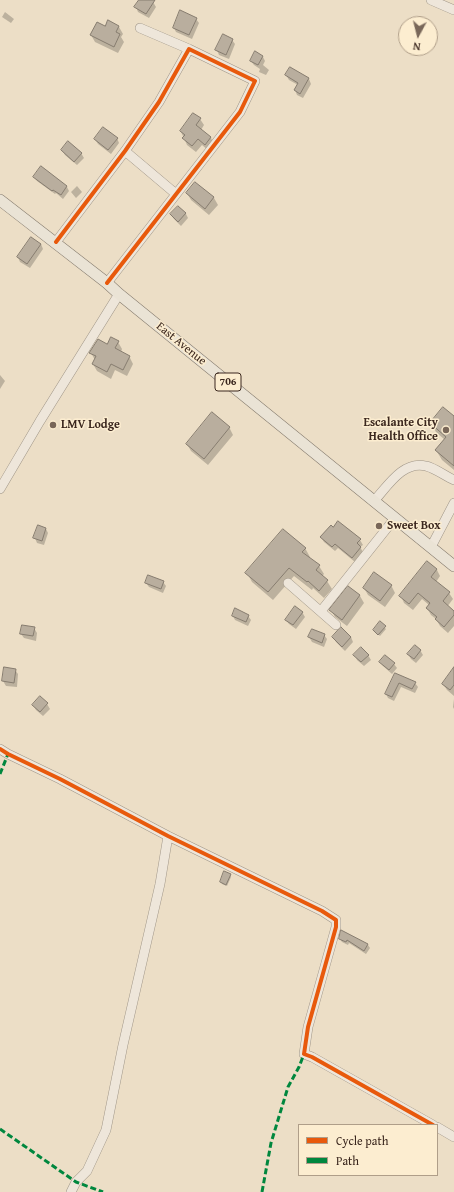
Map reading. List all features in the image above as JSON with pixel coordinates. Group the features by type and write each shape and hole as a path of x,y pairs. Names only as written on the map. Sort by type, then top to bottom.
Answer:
{"main road":[{"name":"East Avenue","path":"0,200 107,282 119,294 454,566"}],"street":[{"path":"431,0 454,10"},
{"path":"107,282 240,112 255,81 189,49 140,28"},
{"path":"56,242 126,151 160,102 189,49"},
{"path":"126,151 176,194"},
{"path":"0,489 40,421 119,294"},
{"path":"374,501 400,473 413,465 426,466 454,480"},
{"path":"431,547 454,503"},
{"path":"321,611 395,518"},
{"path":"288,583 336,625"},
{"path":"0,748 8,754 60,779 168,836 322,911 336,920 336,927 308,1027 304,1054 312,1057 431,1124"},
{"path":"71,1192 76,1182 87,1171 106,1130 123,1045 160,884 168,836"},
{"path":"438,1128 454,1137"}],"building":[{"path":"139,0 155,0 146,14 134,7"},
{"path":"180,10 197,18 189,35 173,28"},
{"path":"108,20 119,26 116,32 120,34 114,47 90,35 97,22 105,26"},
{"path":"223,34 233,39 226,55 215,50"},
{"path":"255,51 263,56 258,65 250,61"},
{"path":"290,67 309,78 300,94 294,90 298,83 285,75"},
{"path":"193,113 201,118 196,125 211,137 205,145 198,139 192,146 182,138 185,135 180,131"},
{"path":"103,127 118,138 108,150 94,139"},
{"path":"68,141 82,153 74,162 61,150"},
{"path":"41,166 67,186 61,195 53,190 52,191 33,177"},
{"path":"195,182 214,197 205,209 186,193"},
{"path":"178,206 186,213 178,222 170,214"},
{"path":"31,237 41,244 27,264 17,257"},
{"path":"111,337 119,341 115,348 130,356 123,370 111,364 107,372 92,364 96,356 89,353 98,339 107,344"},
{"name":"Escalante City Health Office","path":"443,407 454,416 454,466 435,450 446,437 430,423"},
{"path":"212,412 230,427 204,459 186,444"},
{"path":"338,521 361,539 357,543 361,547 352,558 335,544 332,547 320,537 331,525 333,527"},
{"path":"38,525 46,528 42,541 33,538"},
{"path":"283,529 306,548 302,552 320,565 316,570 328,580 319,591 308,581 307,582 289,568 268,592 245,573"},
{"path":"427,561 437,569 431,577 450,592 443,601 454,611 454,615 444,627 435,619 437,617 426,608 430,603 418,593 409,604 399,596"},
{"path":"374,572 392,585 380,601 363,588"},
{"path":"148,575 164,581 161,589 145,583"},
{"path":"348,586 360,595 342,620 329,610"},
{"path":"295,606 303,612 293,625 285,620"},
{"path":"235,608 249,615 246,622 232,616"},
{"path":"380,621 386,626 378,635 373,630"},
{"path":"22,625 35,627 33,636 20,634"},
{"path":"341,627 351,637 342,647 332,637"},
{"path":"312,629 325,634 322,643 308,637"},
{"path":"415,645 421,650 414,659 407,654"},
{"path":"361,647 369,655 361,662 353,655"},
{"path":"385,655 395,663 389,670 379,662"},
{"path":"4,667 16,669 14,683 2,681"},
{"path":"454,667 454,685 450,690 442,684"},
{"path":"395,673 416,682 412,689 399,683 392,697 385,694"},
{"path":"40,696 48,703 40,712 32,705"},
{"path":"224,871 231,874 226,885 220,882"},
{"path":"341,930 368,944 364,951 347,940 346,942 339,939"}],"marked path":[{"path":"0,774 8,754"},
{"path":"262,1192 271,1143 288,1087 304,1054"},
{"path":"0,1129 76,1182 103,1192"}],"cycle path":[{"path":"56,242 125,151 159,102 189,49 255,81 240,112 107,283"},
{"path":"0,749 168,836 322,911 336,920 336,927 308,1027 304,1054 312,1057 431,1124"}],"place":[{"name":"LMV Lodge","path":"53,425"},
{"name":"Escalante City Health Office","path":"446,430"},
{"name":"Sweet Box","path":"379,526"}]}
